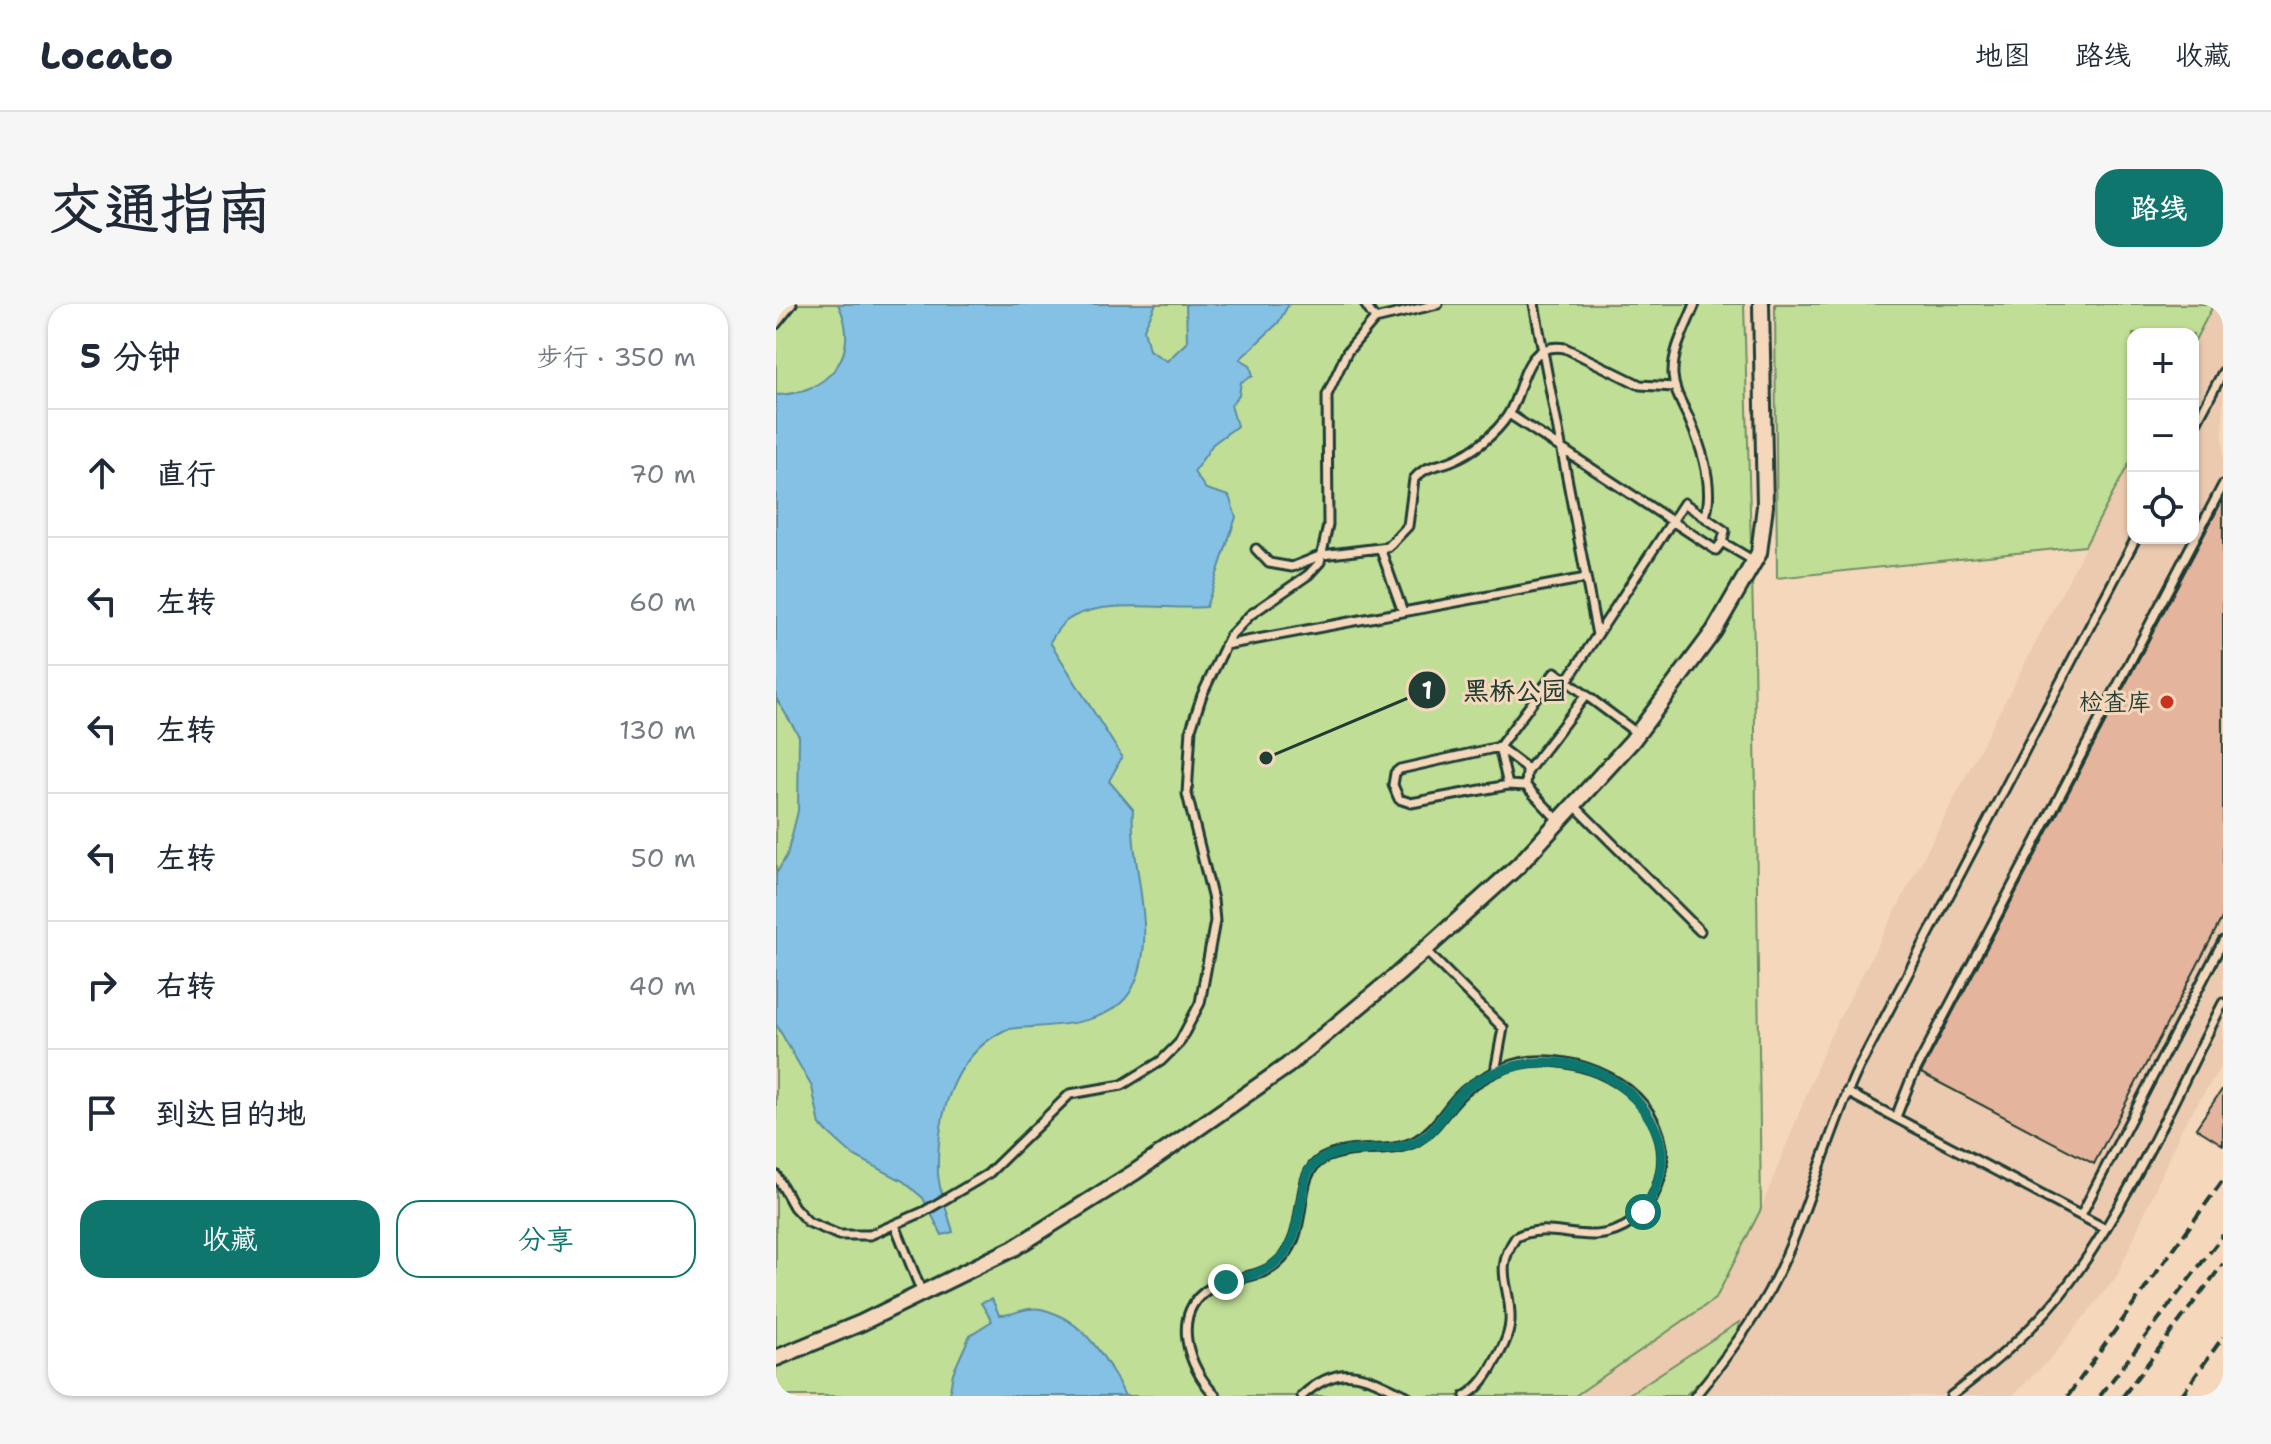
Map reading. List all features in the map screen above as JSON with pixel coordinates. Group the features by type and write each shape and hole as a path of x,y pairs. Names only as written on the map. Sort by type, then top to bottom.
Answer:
{"street":[{"path":"776,1358 861,1323 1014,1248 1148,1163 1287,1066 1425,950 1519,865 1638,734 1714,631 1759,553 1765,506 1761,304"}],"lane":[{"path":"776,324 792,304"},
{"path":"1365,304 1375,319"},
{"path":"776,1175 794,1207 821,1229 851,1237 870,1235 957,1193 1016,1151 1070,1094 1122,1085 1141,1075 1161,1061 1189,1030 1200,1003 1215,921 1187,794 1191,729 1202,695 1225,645 1250,615 1308,575 1322,555 1328,525 1327,395 1347,352 1375,319 1438,304"},
{"path":"1534,304 1597,635"},
{"path":"1695,304 1674,353 1674,387 1702,458 1711,500 1705,517"},
{"path":"1256,549 1269,563 1292,567 1322,555 1380,548 1397,540 1408,526 1414,479 1421,471 1469,453 1509,414 1528,365 1543,349 1551,346 1565,348 1640,385 1674,387"},
{"path":"2199,418 2223,372"},
{"path":"1509,414 1562,449 1672,521 1716,550 1725,531 1684,503 1672,521 1597,635 1567,681"},
{"path":"1896,1117 1911,1079 2223,485"},
{"path":"1722,542 1754,561"},
{"path":"1695,1396 1725,1358 1769,1290 1847,1092 2133,544"},
{"path":"1380,548 1403,612"},
{"path":"1225,645 1586,578"},
{"path":"1559,821 1526,786 1508,785 1411,803 1399,799 1393,785 1395,773 1400,769 1499,747 1555,672 1638,734"},
{"path":"1526,786 1529,770 1586,695"},
{"path":"1499,747 1529,770"},
{"path":"1499,747 1508,785"},
{"path":"1574,805 1700,931"},
{"path":"2081,1215 2223,941"},
{"path":"1425,950 1503,1028 1495,1072"},
{"path":"1951,1396 2006,1352 2070,1282 2104,1228 2223,1003"},
{"path":"1216,1396 1198,1377 1187,1343 1190,1312 1197,1299 1211,1288 1274,1266 1286,1253 1300,1223 1306,1178 1311,1167 1343,1152 1415,1142 1436,1126 1450,1103 1495,1072 1523,1063 1548,1063 1590,1070 1621,1083 1653,1122 1663,1157 1651,1201 1632,1222 1616,1231 1587,1237 1544,1230 1516,1237 1504,1256 1502,1269 1509,1308 1508,1334 1486,1377 1465,1396"},
{"path":"1847,1092 2104,1228"},
{"path":"895,1225 922,1293"},
{"path":"1302,1396 1327,1378 1345,1374 1376,1379 1407,1396"}],"shaded area":[{"path":"2214,304 2223,304 2223,1063 2182,1128 2117,1276 2052,1357 2012,1396 1575,1396 1716,1298 1761,1209 1828,1040 2127,467 2127,544 2199,544 2199,333"}],"green space":[{"path":"776,304 1744,304 1754,649 1761,1209 1716,1298 1575,1396 776,1396"},
{"path":"1775,304 2214,304 2199,333 2199,328 2127,328 2127,467 2085,546 1777,578"},
{"path":"1739,1322 1726,1351 1685,1396 1626,1396"}],"water":[{"path":"838,304 1156,304 1144,329 1149,350 1167,361 1187,342 1186,304 1289,304 1278,323 1240,359 1250,365 1253,376 1241,382 1239,395 1231,405 1237,426 1213,444 1194,472 1206,489 1229,496 1236,517 1206,607 1132,606 1095,610 1065,622 1050,642 1122,757 1109,781 1133,809 1144,923 1140,968 1132,989 1114,1009 1074,1023 1003,1031 985,1043 959,1073 944,1111 940,1131 938,1173 953,1232 942,1235 923,1198 903,1181 853,1155 820,1125 812,1087 776,1024 776,874 787,855 798,811 799,736 776,698 776,395 811,388 836,368 846,340 845,323"},
{"path":"992,1299 999,1315 1035,1308 1070,1322 1102,1355 1125,1396 949,1396 953,1373 970,1335 992,1321 981,1303"}],"building":[{"name":"检查库","path":"2223,499 2223,916 2094,1164 1921,1073"},
{"path":"2223,1088 2223,1145 2196,1128"}],"railway":[{"path":"2068,1396 2223,1180"},
{"path":"2100,1396 2223,1235"},
{"path":"2123,1396 2223,1264"},
{"path":"2181,1396 2223,1337"}],"place":[{"name":"检查库","path":"2167,702"},
{"name":"黑桥公园","path":"1266,758"}],"route":[{"path":"1226,1282 1274,1266 1286,1253 1300,1223 1306,1178 1311,1167 1322,1159 1343,1152 1390,1148 1415,1142 1436,1126 1450,1103 1468,1088 1508,1066 1523,1063 1548,1063 1590,1070 1621,1083 1635,1096 1653,1122 1663,1157 1658,1186 1643,1212"}]}
